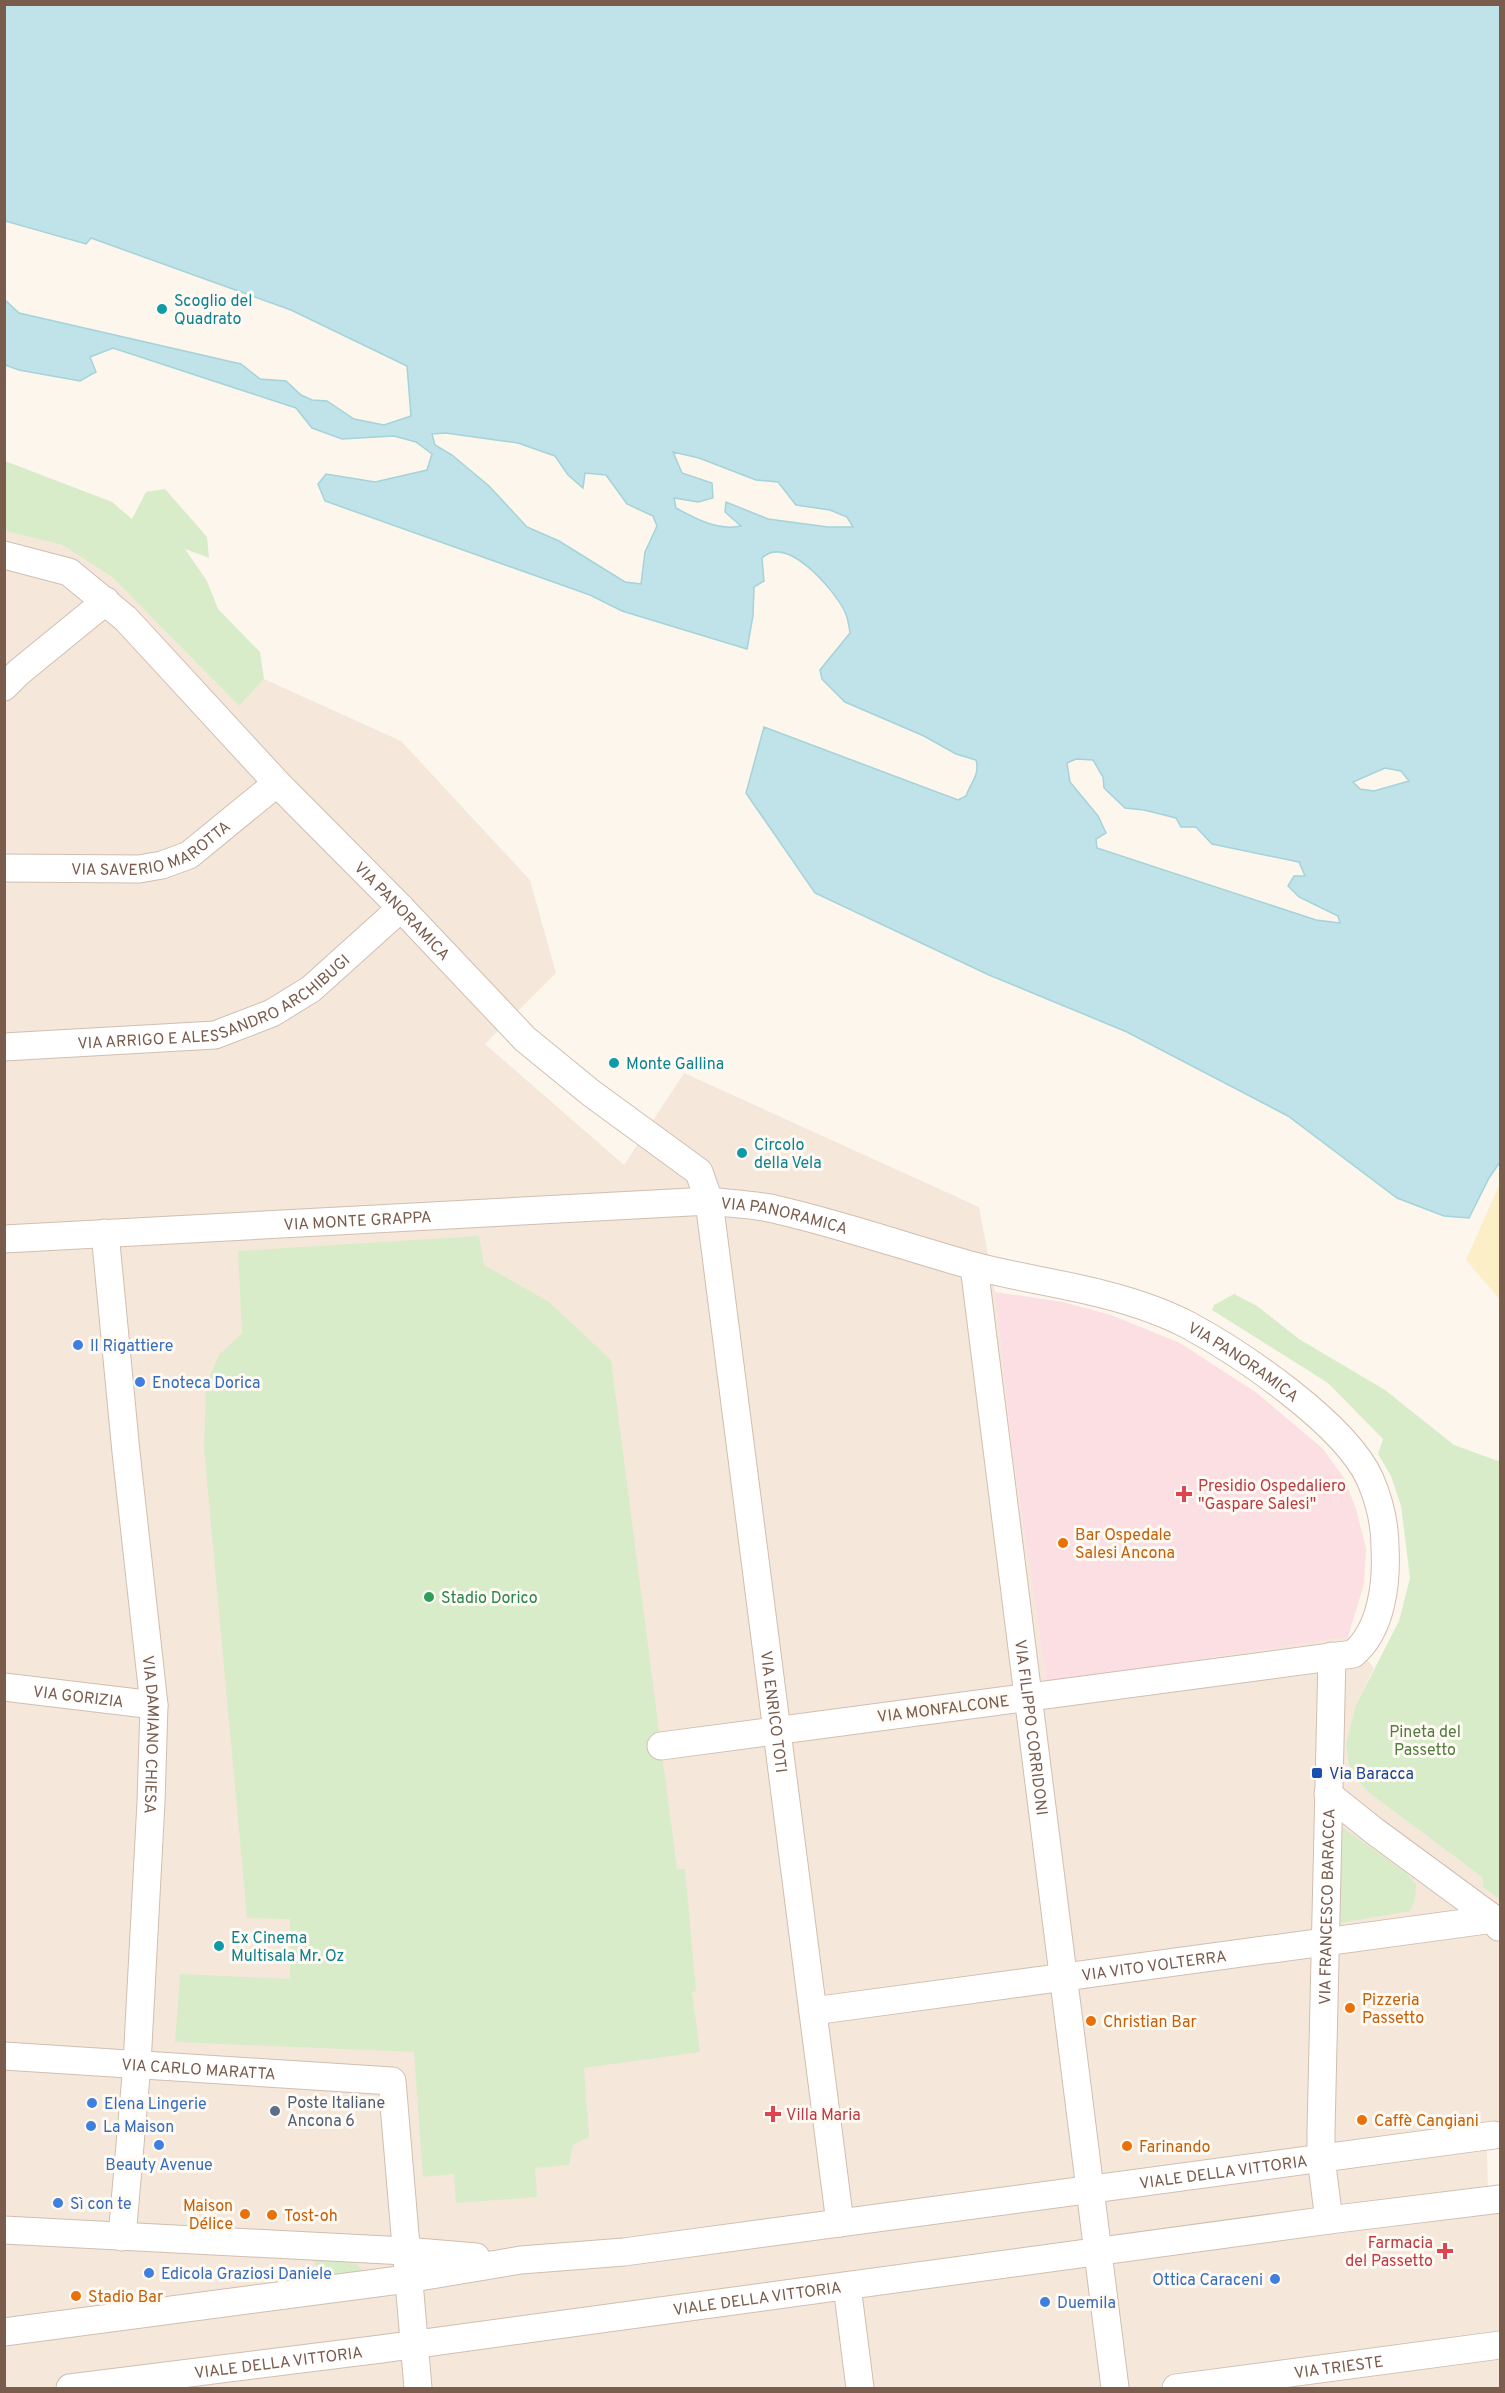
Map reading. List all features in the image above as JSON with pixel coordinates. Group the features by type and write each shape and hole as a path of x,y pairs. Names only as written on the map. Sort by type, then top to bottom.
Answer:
{"street":[{"name":"VIA PANORAMICA","path":"4,555 69,572 126,619 277,783 401,908 525,1039 591,1093 699,1172 709,1201 776,1209 974,1266 1106,1295 1187,1325 1268,1376 1317,1414 1353,1452 1370,1478 1385,1532 1386,1560 1383,1590 1375,1621 1364,1645 1353,1654 1332,1656"},
{"path":"4,687 106,601"},
{"name":"VIA SAVERIO MAROTTA","path":"4,868 139,869 162,866 189,855 277,783"},
{"name":"VIA ARRIGO E ALESSANDRO ARCHIBUGI","path":"4,1047 215,1035 272,1013 311,989 401,908"},
{"name":"VIA MONTE GRAPPA","path":"4,1239 709,1201"},
{"name":"VIA ENRICO TOTI","path":"709,1201 777,1730 791,1857 840,2223"},
{"name":"VIA DAMIANO CHIESA","path":"105,1233 128,1474 154,1706 137,2064 122,2237"},
{"name":"VIA FILIPPO CORRIDONI","path":"974,1266 1091,2188"},
{"name":"VIA MONFALCONE","path":"661,1746 1332,1656"},
{"name":"VIA FRANCESCO BARACCA","path":"1321,2158 1332,1656"},
{"name":"VIA GORIZIA","path":"4,1687 154,1706"},
{"path":"1328,1794 1497,1924"},
{"name":"VIA VITO VOLTERRA","path":"813,2011 1324,1942 1497,1924"},
{"name":"VIA CARLO MARATTA","path":"4,2056 392,2081 405,2251"},
{"name":"VIALE DELLA VITTORIA","path":"4,2332 407,2278 520,2260 624,2252 1498,2134"},
{"name":"VIALE DELLA VITTORIA","path":"1321,2158 1329,2220"},
{"path":"1091,2188 1115,2388"},
{"name":"VIALE DELLA VITTORIA","path":"70,2388 1500,2199"},
{"path":"4,2230 405,2251 520,2260"},
{"path":"405,2251 418,2388"},
{"path":"847,2286 860,2388"},
{"name":"VIA TRIESTE","path":"1176,2388 1500,2346"}],"shaded area":[{"path":"5,531 62,545 112,577 239,706 264,679 401,741 530,880 556,973 485,1044 624,1165 684,1073 979,1207 995,1292 1012,1450 1047,1683 1348,1637 1374,1668 1356,1705 1354,1776 1369,1793 1482,1877 1483,1887 1500,1900 1500,2149 1487,2151 1488,2188 1500,2187 1500,2388 5,2388"},
{"name":"Presidio Ospedaliero \"Gaspare Salesi\"","path":"995,1292 1063,1302 1111,1315 1180,1343 1257,1393 1323,1449 1344,1478 1356,1509 1366,1548 1364,1584 1348,1637 1047,1683 1012,1450"}],"green space":[{"path":"5,461 112,502 132,519 146,492 165,489 207,537 209,558 185,549 207,581 218,609 260,652 264,679 239,706 112,577 62,545 5,531"},
{"name":"Stadio Dorico","path":"479,1236 484,1265 549,1302 611,1360 677,1869 685,1869 696,1991 692,1992 700,2052 584,2068 589,2137 573,2145 569,2165 535,2168 537,2197 456,2203 454,2174 423,2177 414,2052 175,2042 180,1974 290,1979 290,1919 247,1918 204,1448 206,1385 219,1355 242,1333 238,1251"},
{"name":"Pineta del Passetto","path":"1234,1294 1257,1306 1299,1339 1385,1390 1454,1445 1498,1461 1500,1458 1500,1900 1483,1887 1482,1877 1369,1793 1354,1776 1349,1766 1346,1744 1356,1705 1399,1621 1410,1578 1401,1506 1391,1476 1378,1454 1383,1439 1328,1383 1212,1310 1214,1305"},
{"path":"1342,1827 1406,1873 1416,1884 1415,1899 1410,1911 1340,1923"},
{"path":"312,2258 356,2263 361,2269 360,2274 312,2284 319,2271"}],"sand":[{"path":"1500,1183 1500,1300 1466,1260"}],"water":[{"path":"5,4 1500,5 1500,1162 1489,1178 1469,1218 1444,1216 1397,1198 1288,1116 1127,1032 989,975 815,893 746,793 764,727 958,800 966,796 976,774 977,765 976,760 956,754 924,736 845,702 822,679 820,670 850,633 848,621 844,610 830,590 820,578 796,558 784,553 772,552 762,558 764,581 754,587 753,616 747,649 622,611 590,595 325,501 318,484 326,474 375,482 427,470 432,454 416,442 394,436 342,439 312,428 296,408 113,348 90,357 96,372 80,381 19,370 5,365 5,300 19,313 241,364 260,379 286,381 301,395 312,400 327,401 354,419 384,425 411,416 407,366 291,310 91,238 86,244 5,221","holes":["446,433 518,443 555,456 568,475 583,488 585,473 606,475 627,504 653,516 657,526 645,552 641,584 625,582 559,541 527,527 489,486 452,455 435,445 432,434","673,452 699,458 756,480 778,482 796,505 830,510 847,517 853,527 828,527 768,519 726,502 725,512 741,526 724,527 707,523 676,508 674,498 698,502 713,498 712,483 682,473","1076,759 1093,760 1103,777 1104,788 1125,808 1176,818 1181,827 1196,827 1212,844 1299,862 1305,876 1294,876 1288,886 1299,897 1338,916 1340,923 1316,920 1097,848 1096,839 1106,833 1098,816 1070,782 1067,763","1385,768 1401,771 1409,781 1374,791 1360,789 1353,782"]}],"place":[{"name":"Scoglio del Quadrato","path":"162,309"},
{"name":"Monte Gallina","path":"614,1063"},
{"name":"Circolo della Vela","path":"742,1153"},
{"name":"Il Rigattiere","path":"78,1345"},
{"name":"Enoteca Dorica","path":"140,1382"},
{"name":"Presidio Ospedaliero \"Gaspare Salesi\"","path":"1184,1494"},
{"name":"Bar Ospedale Salesi Ancona","path":"1063,1543"},
{"name":"Stadio Dorico","path":"429,1597"},
{"name":"Via Baracca","path":"1317,1773"},
{"name":"Ex Cinema Multisala Mr. Oz","path":"219,1946"},
{"name":"Pizzeria Passetto","path":"1350,2008"},
{"name":"Christian Bar","path":"1091,2021"},
{"name":"Elena Lingerie","path":"92,2103"},
{"name":"Poste Italiane Ancona 6","path":"275,2111"},
{"name":"Villa Maria","path":"773,2114"},
{"name":"Caffè Cangiani","path":"1362,2120"},
{"name":"La Maison","path":"91,2126"},
{"name":"Beauty Avenue","path":"159,2145"},
{"name":"Farinando","path":"1127,2146"},
{"name":"Sì con te","path":"58,2203"},
{"name":"Maison Délice","path":"245,2214"},
{"name":"Tost-oh","path":"272,2215"},
{"name":"Farmacia del Passetto","path":"1445,2251"},
{"name":"Edicola Graziosi Daniele","path":"149,2273"},
{"name":"Ottica Caraceni","path":"1275,2279"},
{"name":"Stadio Bar","path":"76,2296"},
{"name":"Duemila","path":"1045,2302"}]}
